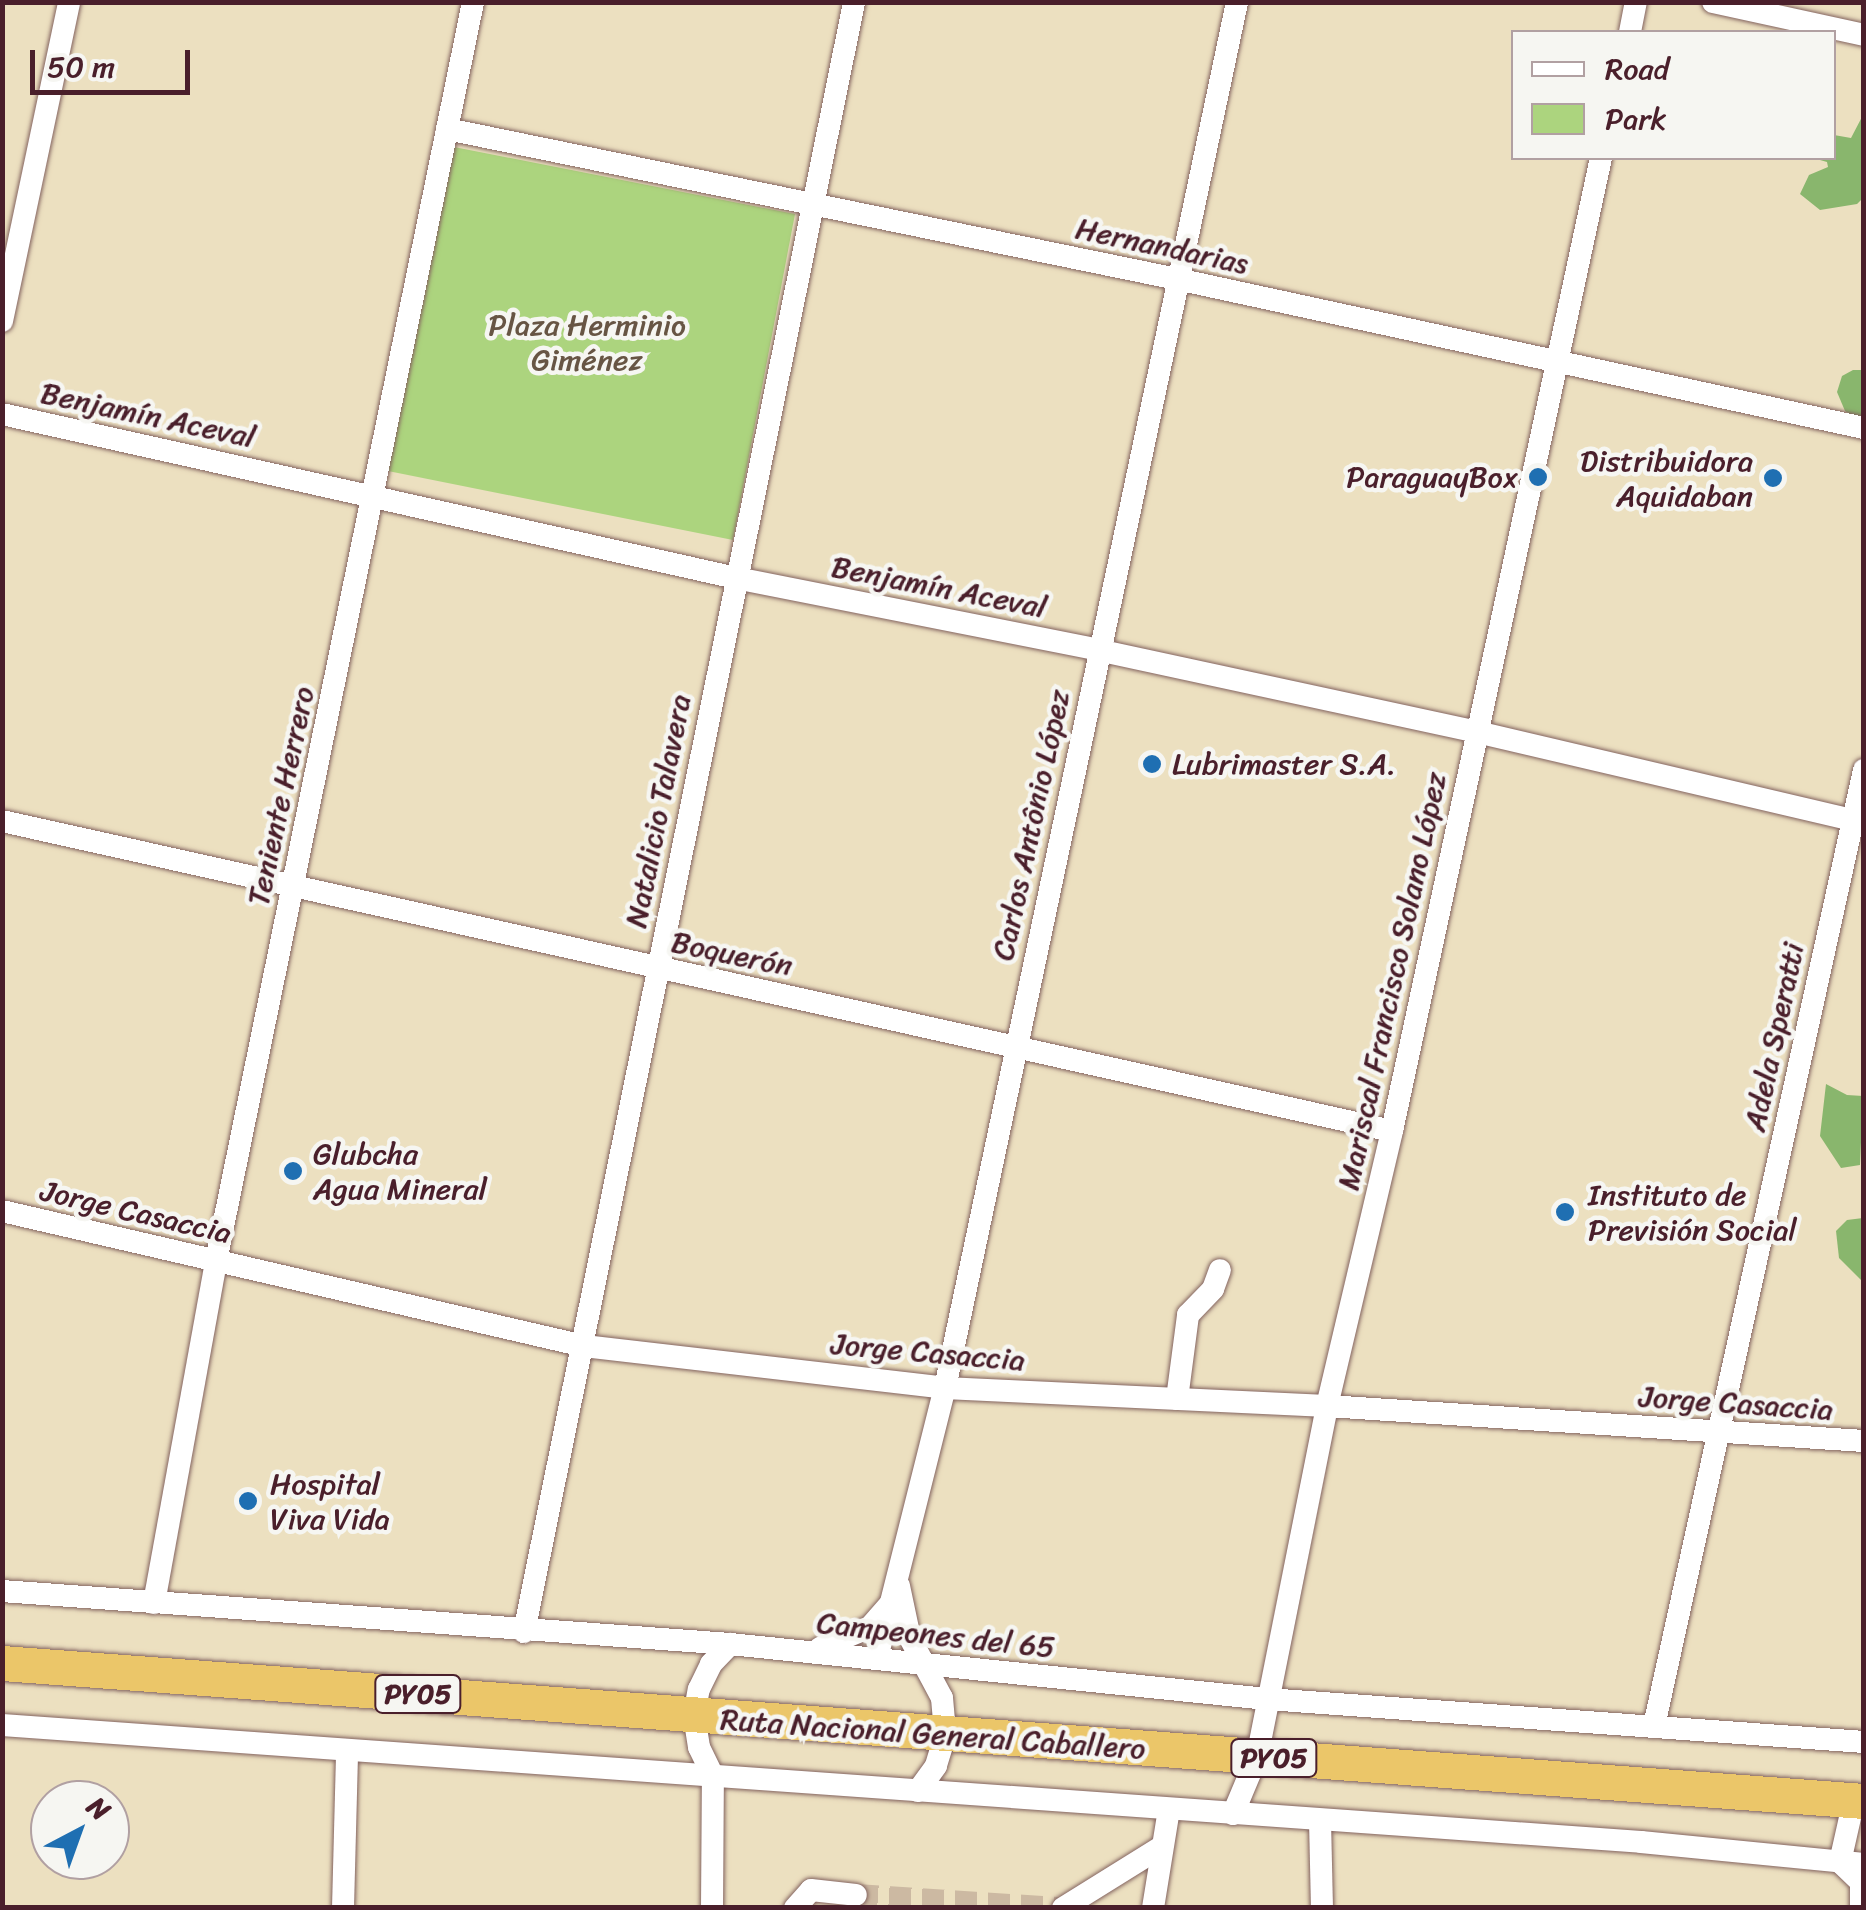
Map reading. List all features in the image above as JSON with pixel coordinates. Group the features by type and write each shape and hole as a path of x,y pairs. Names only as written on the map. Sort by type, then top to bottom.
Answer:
{"highway":[{"name":"Ruta Nacional General Caballero","path":"2,1663 1859,1801"}],"street":[{"path":"2,321 69,2"},
{"name":"Teniente Herrero","path":"154,1603 216,1261 472,2"},
{"name":"Natalicio Talavera","path":"524,1632 854,2"},
{"name":"Carlos Antônio López","path":"877,1658 945,1388 1237,2"},
{"path":"1630,30 1636,2"},
{"path":"1713,2 1864,35"},
{"name":"Hernandarias","path":"447,129 1177,279 1864,428"},
{"name":"Mariscal Francisco Solano López","path":"1233,1814 1257,1757 1327,1406 1392,1131 1601,160"},
{"name":"Benjamín Aceval","path":"2,414 736,578 1098,650 1477,732 1858,822"},
{"name":"Adela Speratti","path":"1654,1726 1717,1432 1858,822 1864,770"},
{"name":"Boquerón","path":"2,820 1392,1131"},
{"name":"Jorge Casaccia","path":"2,1212 584,1346 945,1388 1327,1406 1864,1442"},
{"path":"1176,1399 1188,1315 1213,1289 1220,1270"},
{"path":"897,1577 910,1638 942,1698 945,1736 936,1766 918,1791"},
{"name":"Campeones del 65","path":"2,1592 730,1644 1267,1699 1864,1742"},
{"path":"809,1651 870,1627 891,1603"},
{"path":"712,1908 713,1776 699,1748 694,1716 699,1688 711,1664 730,1644"},
{"path":"2,1725 1320,1820 1856,1869"},
{"path":"343,1908 347,1750"},
{"path":"1859,1801 1856,1869 1861,1908"},
{"path":"1153,1908 1169,1810"},
{"path":"1320,1820 1322,1908"},
{"path":"1064,1908 1161,1847"},
{"path":"796,1908 811,1890 856,1895"}],"green space":[{"path":"1863,115 1863,198 1857,204 1820,210 1800,194 1809,175 1828,167 1827,162 1820,160 1836,160 1836,135 1851,138"},
{"name":"Plaza Herminio Giménez","path":"454,147 795,214 733,540 388,471"},
{"path":"1863,370 1863,423 1845,411 1837,392 1842,376"},
{"path":"1826,1084 1847,1095 1863,1096 1860,1165 1841,1168 1820,1136"},
{"path":"1864,1218 1863,1282 1839,1258 1836,1231 1847,1220"}],"tunnel":[{"path":"856,1895 1058,1908"}],"place":[{"name":"ParaguayBox","path":"1538,477"},
{"name":"Distribuidora Aquidaban","path":"1773,478"},
{"name":"Lubrimaster S.A.","path":"1152,764"},
{"name":"Glubcha Agua Mineral","path":"293,1171"},
{"name":"Instituto de Previsión Social","path":"1565,1212"},
{"name":"Hospital Viva Vida","path":"248,1501"}]}
